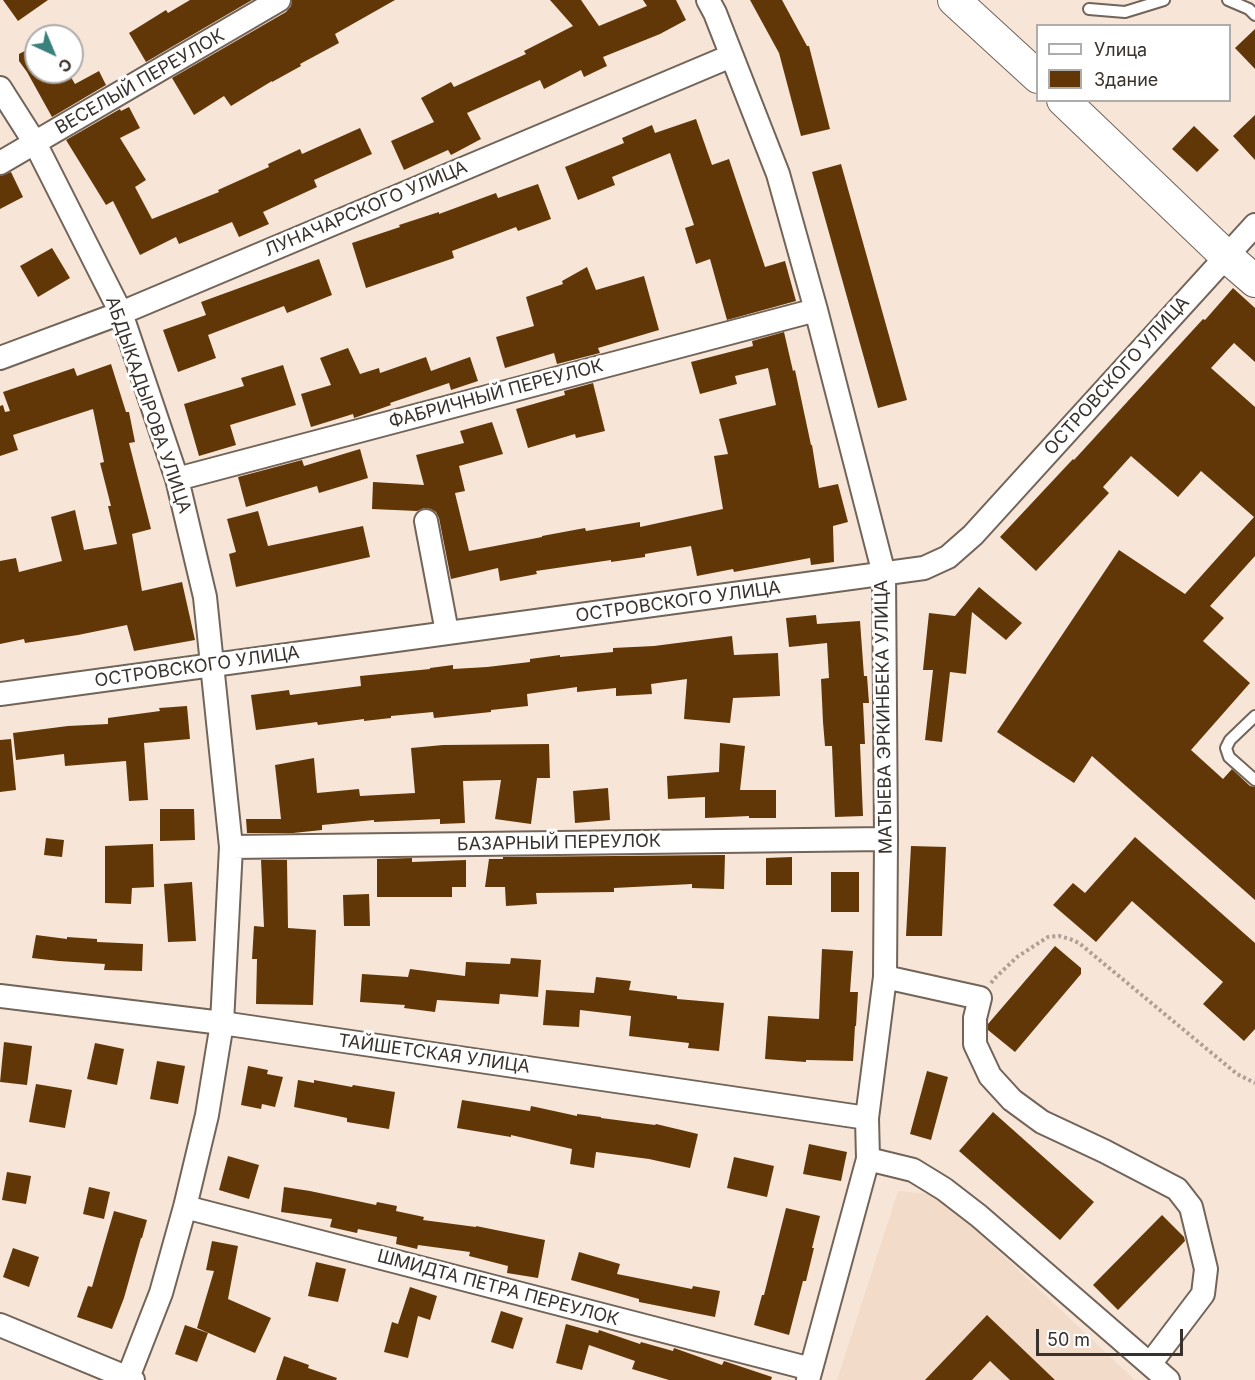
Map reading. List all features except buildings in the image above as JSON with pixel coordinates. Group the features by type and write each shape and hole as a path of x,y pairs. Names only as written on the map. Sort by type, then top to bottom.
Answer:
{"main road":[{"path":"954,0 1036,75"},
{"path":"1066,102 1255,281"}],"street":[{"name":"ВЕСЕЛЫЙ ПЕРЕУЛОК","path":"0,163 279,0"},
{"name":"МАТЫЕВА ЭРКИНБЕКА УЛИЦА","path":"708,0 778,174 816,310 884,574 885,977 867,1118 868,1159 810,1375"},
{"name":"ЛУНАЧАРСКОГО УЛИЦА","path":"0,358 121,313 731,56"},
{"name":"АБДЫКАДЫРОВА УЛИЦА","path":"0,88 35,143 121,313 177,479 205,597 213,664 231,847 222,1023 207,1115 185,1207 160,1293 130,1379"},
{"name":"ОСТРОВСКОГО УЛИЦА","path":"0,694 924,568 948,557 973,535 1255,225"},
{"name":"ФАБРИЧНЫЙ ПЕРЕУЛОК","path":"177,479 816,310"},
{"path":"426,521 447,632"},
{"name":"БАЗАРНЫЙ ПЕРЕУЛОК","path":"231,847 886,839"},
{"path":"885,977 980,998 975,1018 975,1044 990,1076 1012,1100 1042,1122 1177,1189 1191,1208 1206,1269 1203,1294 1150,1364"},
{"name":"ТАЙШЕТСКАЯ УЛИЦА","path":"0,996 222,1023 867,1118"},
{"path":"868,1159 913,1170 944,1189 979,1216 1168,1380"},
{"name":"ШМИДТА ПЕТРА ПЕРЕУЛОК","path":"185,1207 810,1375"},
{"path":"0,1325 130,1379"}],"lane":[{"path":"1089,9 1125,12 1164,0"},
{"path":"1228,0 1249,9 1255,15"},
{"path":"1255,716 1230,740 1226,748 1229,757 1255,780"}],"path":[{"path":"980,998 996,976 1017,957 1035,945 1048,937 1059,936 1070,939 1237,1074 1255,1083"}],"shaded area":[{"path":"898,1191 939,1195 1135,1380 837,1380"}]}
